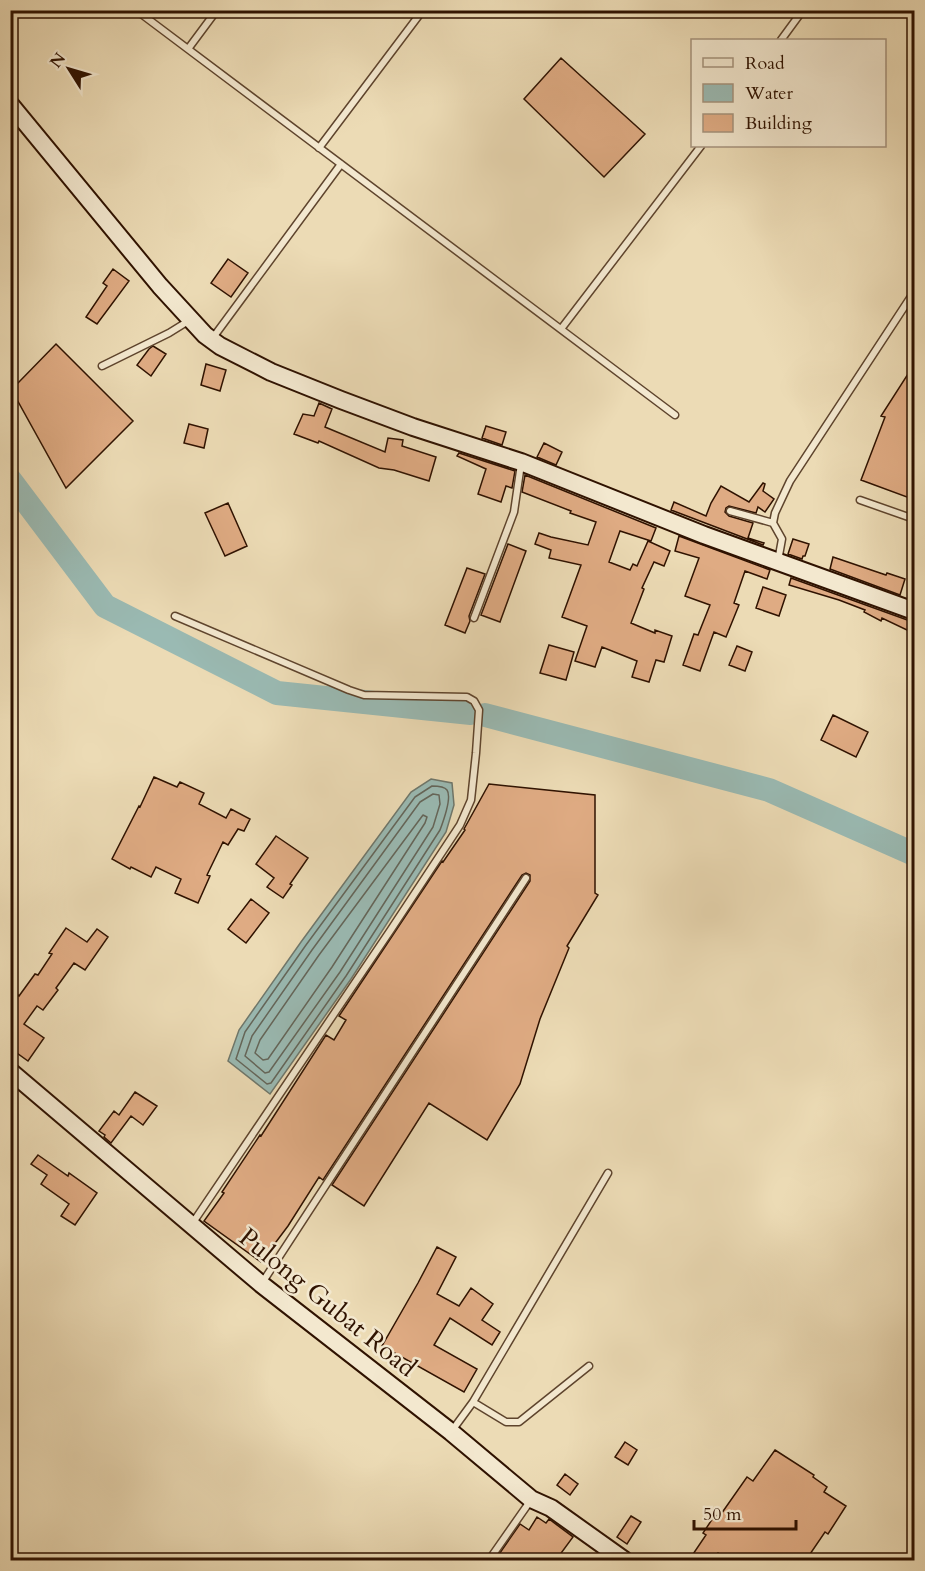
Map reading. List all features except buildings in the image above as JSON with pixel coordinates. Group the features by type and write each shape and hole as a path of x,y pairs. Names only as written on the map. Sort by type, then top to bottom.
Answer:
{"street":[{"path":"10,104 160,286 205,335 220,346 271,372 341,400 413,427 521,462 704,535 915,611"},
{"name":"Pulong Gubat Road","path":"10,1071 261,1284 450,1432 531,1499 551,1508 624,1560"}],"lane":[{"path":"136,10 675,415"},
{"path":"188,49 217,10"},
{"path":"319,148 423,10"},
{"path":"782,39 803,10"},
{"path":"561,329 700,147"},
{"path":"212,340 341,164"},
{"path":"778,561 782,539 773,523 775,513 790,481 915,292"},
{"path":"102,366 169,333 191,319"},
{"path":"474,618 514,512 521,462"},
{"path":"860,500 915,519"},
{"path":"730,511 773,523"},
{"path":"175,616 364,695 467,697 474,701 479,710 471,800 460,825 192,1224"},
{"path":"261,1284 526,878"},
{"path":"450,1432 473,1402 608,1173"},
{"path":"473,1402 506,1422 519,1422 589,1366"},
{"path":"489,1560 531,1499"}],"water":[{"path":"431,779 452,783 454,805 446,832 351,979 270,1094 228,1061 239,1030 411,792"}],"waterway":[{"path":"10,480 105,606 277,693 471,713"},
{"path":"485,715 769,790 914,854"}]}
